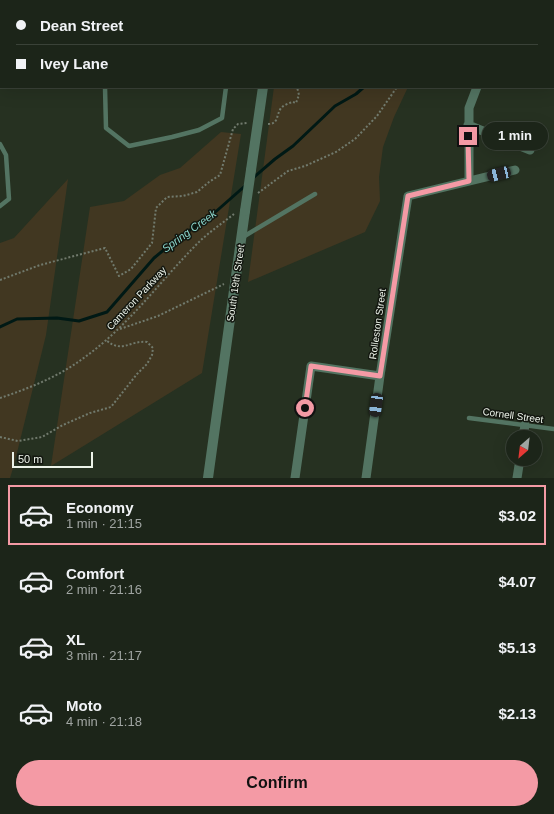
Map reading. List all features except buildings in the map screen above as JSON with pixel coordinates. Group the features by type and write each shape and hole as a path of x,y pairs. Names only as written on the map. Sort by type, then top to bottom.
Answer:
{"street":[{"name":"South 19th Street","path":"208,478 241,238 240,212 251,170 262,88"},
{"path":"476,88 469,108 469,181 515,170"},
{"path":"468,125 530,150"},
{"name":"Rolleston Street","path":"366,478 408,196 469,181"},
{"path":"296,478 311,366 380,376"},
{"path":"524,425 524,430"},
{"path":"517,478 519,466"}],"lane":[{"path":"105,88 106,128 129,146 199,130 222,118 226,88"},
{"path":"0,144 6,155 9,199 0,206"},
{"path":"241,238 315,194"},
{"name":"Cornell Street","path":"468,418 554,430"}],"path":[{"path":"0,280 40,265 105,248 119,276 131,269 152,243 156,208 167,197 183,196 197,192 220,175 234,129 238,124 272,124 275,122 283,106 293,102 296,103 299,95 297,88"},
{"path":"253,197 288,171 305,166 336,152 355,139 377,116 396,88"},
{"name":"Cameron Parkway","path":"0,398 37,384 85,358 119,330 194,247 211,231 240,212"},
{"path":"119,330 158,316 236,278"},
{"path":"0,437 18,440 42,437 90,413 111,407 137,374 147,364 152,355 152,348 147,342 140,341 120,347 111,345 106,340"}],"shaded area":[{"path":"274,88 408,88 394,117 383,147 379,177 380,201 365,232 248,282"},
{"path":"221,132 241,134 202,373 51,466 90,207 124,201 160,175 180,168"},
{"path":"68,179 46,335 10,478 0,478 0,243 14,238"}],"waterway":[{"name":"Spring Creek","path":"253,178 293,146 335,106 356,94 363,88"},
{"name":"Spring Creek","path":"0,327 17,319 57,318 79,321 107,312 154,258 177,239 212,215 246,185"}],"route":[{"path":"305,408 311,366 380,376 408,196 469,181 468,136"}]}
